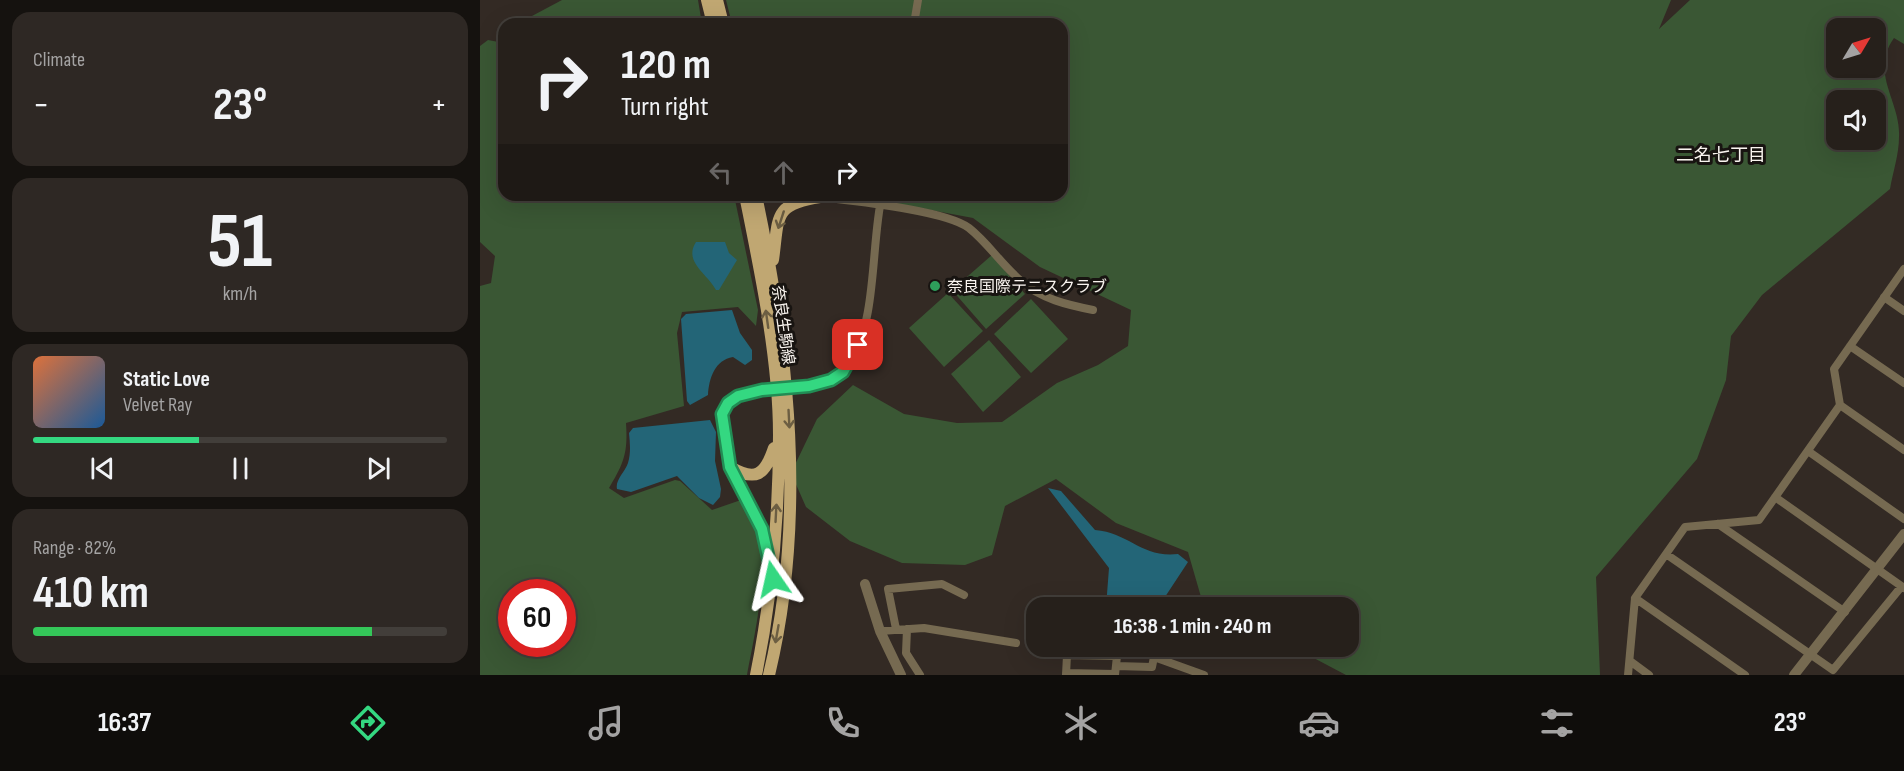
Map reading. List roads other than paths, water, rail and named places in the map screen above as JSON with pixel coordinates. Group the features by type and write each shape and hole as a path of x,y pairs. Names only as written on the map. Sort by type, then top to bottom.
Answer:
{"main road":[{"path":"707,0 717,18"},
{"path":"717,0 719,18"},
{"name":"奈良生駒線","path":"746,201 757,253 773,359 779,433 773,579 756,675"},
{"name":"奈良生駒線","path":"757,201 771,270 786,372 790,446 784,582 769,675"},
{"path":"771,270 779,218 791,202 795,201"},
{"path":"730,467 749,476 761,473 768,465 779,433"},
{"path":"730,467 762,529 773,579"}],"street":[{"path":"915,18 918,0"},
{"path":"730,467 722,414 728,403 738,396 762,390 809,386 831,380 843,372 852,359 866,316 881,201"},
{"path":"884,201 968,227 1021,281 1035,291 1063,304 1093,310"},
{"path":"1904,269 1833,369 1840,405 1904,450"},
{"path":"1884,297 1904,311"},
{"path":"1850,346 1904,383"},
{"path":"1628,675 1635,598 1685,527 1759,520 1840,405"},
{"path":"1808,451 1904,519"},
{"path":"1666,554 1833,670 1903,588 1775,497"},
{"path":"1718,524 1845,612"},
{"path":"1794,675 1904,534"},
{"path":"865,584 880,631 901,675"},
{"path":"896,629 888,589 942,584 964,595"},
{"path":"1635,598 1745,675"},
{"path":"880,631 924,628 1016,644"},
{"path":"907,629 906,653 920,675"},
{"path":"1116,672 1117,656 1067,655 1066,674 1116,672 1152,667 1155,657 1203,675"},
{"path":"1629,661 1649,675"}],"water":[{"path":"696,242 725,242 729,253 737,260 719,290 716,290 695,262 693,249"},
{"path":"732,310 740,333 752,350 752,360 745,365 733,357 722,362 714,371 708,395 690,405 687,401 681,319 686,314"},
{"path":"710,420 716,432 715,461 721,489 720,497 713,505 699,498 677,476 631,492 617,489 619,479 628,463 629,433 633,428"},
{"path":"1048,488 1061,491 1095,530 1118,536 1154,552 1178,554 1188,562 1165,597 1107,597 1109,568"}],"place":[{"name":"奈良国際テニスクラブ","path":"935,286"}],"district":[{"name":"二名七丁目","path":"1721,155"}]}
